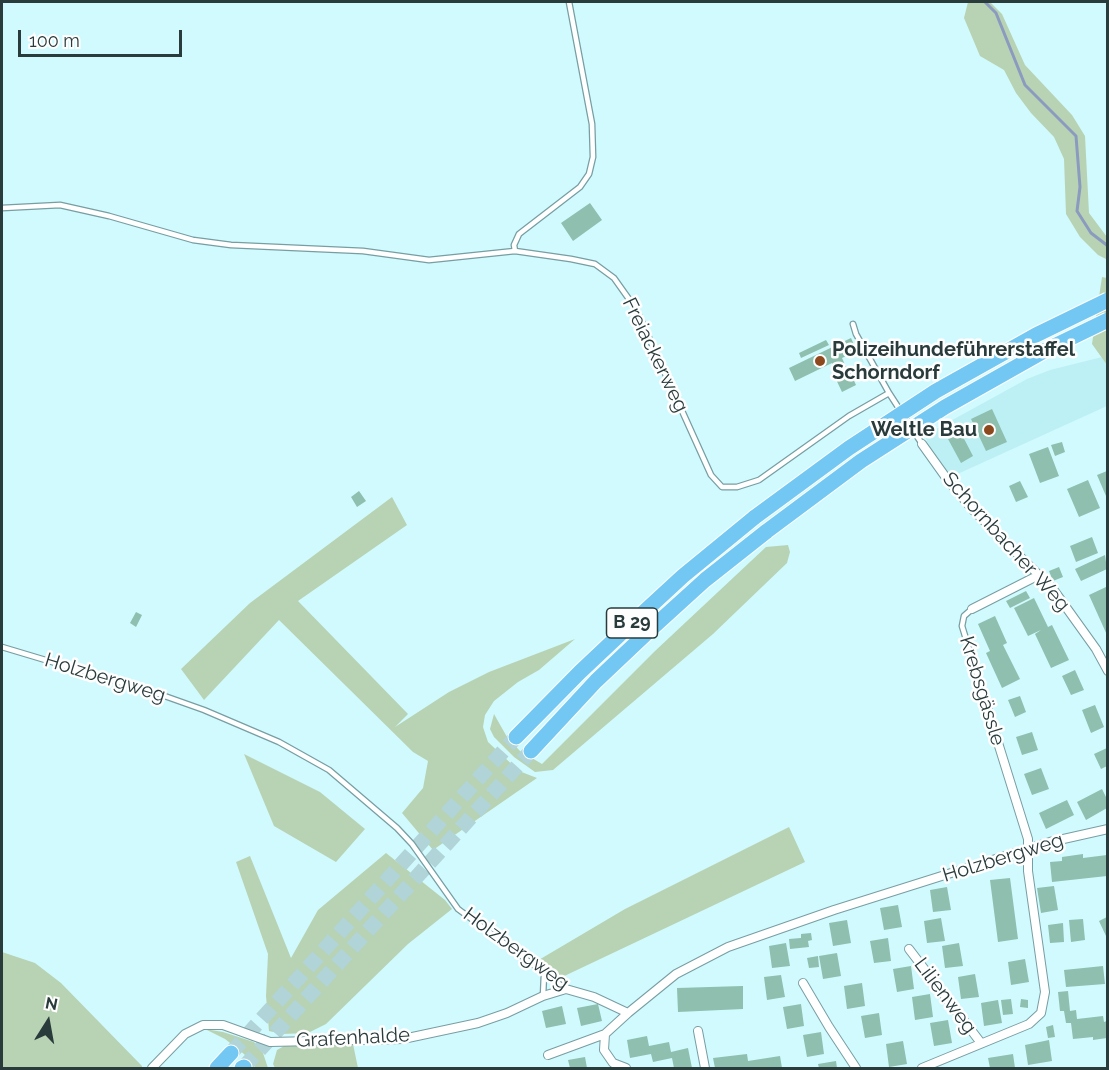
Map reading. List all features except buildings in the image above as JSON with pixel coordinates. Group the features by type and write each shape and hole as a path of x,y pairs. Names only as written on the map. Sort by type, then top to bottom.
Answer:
{"highway":[{"name":"B 29","path":"516,737 580,672 683,576 755,517 849,448 936,391 1036,335 1107,300"},
{"name":"B 29","path":"531,751 596,681 651,628 705,580 767,531 861,461 945,407 1046,350 1107,320"},
{"path":"217,1068 231,1053"}],"street":[{"name":"Schornbacher Weg","path":"922,444 973,510 1053,589 1104,656 1107,671"},
{"name":"Krebsgässle","path":"972,609 1040,575"},
{"name":"Krebsgässle","path":"980,685 1028,839 1028,871 1045,992 1041,1013 1029,1024 981,1043"},
{"name":"Holzbergweg","path":"566,989 594,997 628,1013 676,974 728,947 834,910 1029,849 1107,829"},
{"name":"Lilienweg","path":"909,949 981,1043"},
{"path":"803,982 856,1068"},
{"name":"Grafenhalde","path":"152,1068 185,1034 203,1025 223,1025 270,1042 403,1039 478,1023 566,989"},
{"path":"548,1055 606,1034 628,1013"},
{"path":"698,1031 705,1068"},
{"path":"606,1034 604,1050 613,1063 626,1068"},
{"path":"922,1068 981,1043"}],"lane":[{"path":"2,207 60,205 109,216 193,240 231,245 363,251 429,260 515,251 514,245 519,234 580,187 589,174 593,157 592,124 568,2"},
{"name":"Freiackerweg","path":"515,251 595,264 614,278 636,309 711,475 722,487 737,487 759,480 849,416 889,393"},
{"path":"853,324 856,334 889,393 922,444"},
{"name":"Krebsgässle","path":"972,609 964,616 962,626 980,685"},
{"name":"Holzbergweg","path":"2,646 204,710 279,742 329,771 397,828 412,844 458,909 566,989"},
{"path":"543,996 544,974"}],"shaded area":[{"path":"1102,357 1107,365 1107,406 951,477 930,451 925,435 1027,379 1050,370"}],"green space":[{"path":"968,2 990,2 1002,14 1025,65 1072,115 1085,136 1089,213 1107,237 1107,268 1106,259 1098,255 1080,237 1066,214 1064,159 1054,137 1016,93 1004,70 980,56 964,18"},
{"path":"1102,277 1107,278 1107,365 1092,344"},
{"path":"392,497 407,525 298,601 408,714 395,727 449,692 489,672 575,639 539,670 518,682 494,701 485,715 483,727 488,742 519,771 537,778 433,850 402,813 423,788 428,761 413,752 279,620 204,700 181,669 250,603"},
{"path":"788,545 790,552 787,563 713,634 553,770 535,772 514,757 494,737 490,729 494,714 507,737 520,751 542,764 655,651 766,547"},
{"path":"244,754 320,792 365,829 336,862 274,826"},
{"path":"789,827 805,862 558,979 537,961 625,909"},
{"path":"386,853 445,900 452,909 408,944 326,1024 308,1033 282,1034 269,1031 266,996 268,954 236,862 250,856 291,958 318,910"},
{"path":"2,952 35,963 61,983 142,1068 2,1068"},
{"path":"205,1029 254,1042 263,1053 268,1068 256,1068 244,1054 225,1039"},
{"path":"353,1044 358,1068 275,1068 273,1064 277,1050 284,1046"}],"waterway":[{"path":"985,2 996,13 1025,85 1076,136 1080,187 1077,211 1091,233 1108,246"}],"tunnel":[{"path":"231,1053 516,737"},
{"path":"244,1067 531,751"}],"place":[{"name":"Polizeihundeführerstaffel Schorndorf","path":"820,361"},
{"name":"Weltle Bau","path":"989,430"}]}
